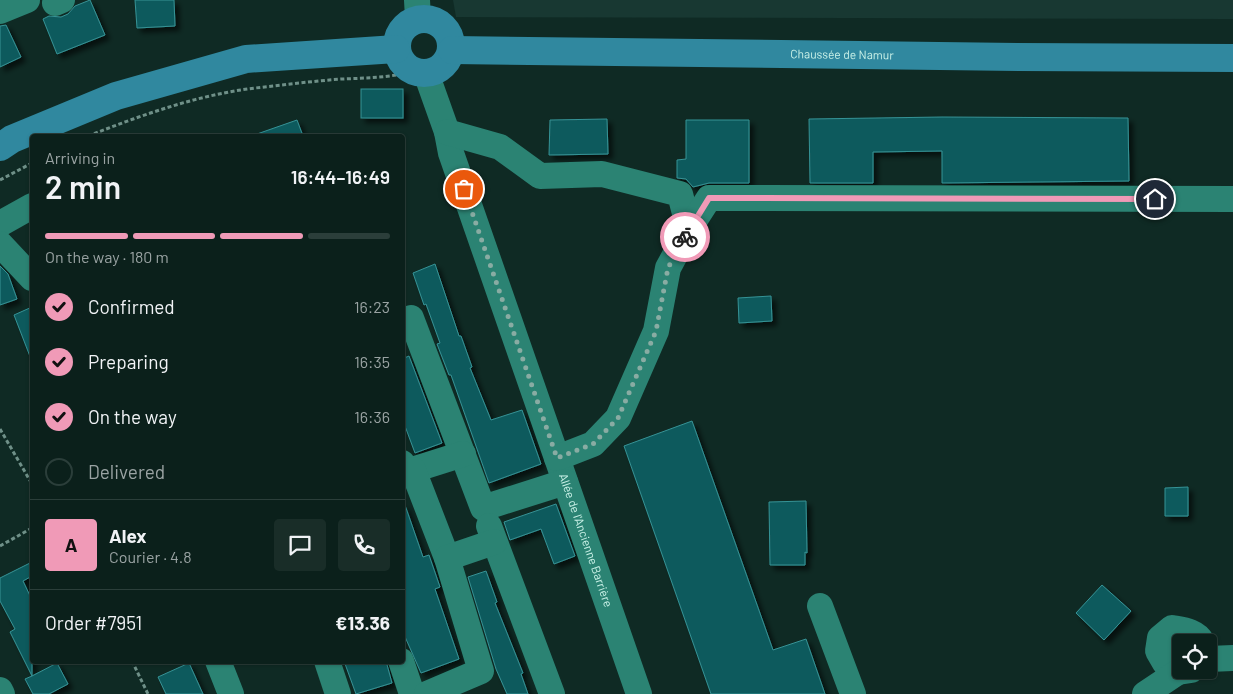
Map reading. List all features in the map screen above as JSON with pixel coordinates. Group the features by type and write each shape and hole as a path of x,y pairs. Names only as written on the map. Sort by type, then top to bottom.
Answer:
{"main road":[{"path":"418,9 444,26 451,37 452,50 447,62 438,70 419,72 402,62 396,49 398,35 418,9"},
{"path":"0,147 12,139 116,96 246,59 396,49"},
{"name":"Chaussée de Namur","path":"452,50 1018,58 1233,58"}],"street":[{"path":"0,11 27,0"},
{"name":"Allée de l'Ancienne Barrière","path":"419,72 448,132 451,153 639,694"},
{"path":"448,132 500,147 540,176 602,174 680,194 690,229"},
{"path":"483,508 561,470 593,444 618,418 656,331 668,268 709,198 1233,199"},
{"path":"0,224 30,207"},
{"path":"0,244 30,276"},
{"path":"405,320 411,318 552,694"},
{"path":"427,694 465,687 481,671 447,558 408,467 463,454"},
{"path":"447,558 494,542"},
{"path":"820,606 853,694"},
{"path":"219,664 231,694"},
{"path":"329,664 338,694"},
{"path":"401,664 412,694"},
{"path":"1145,694 1172,679"},
{"path":"0,690 2,694"}],"path":[{"path":"93,134 188,101 252,89 340,79 389,77 419,72"},
{"path":"0,180 30,164"},
{"path":"0,429 30,481"},
{"path":"0,546 30,529"},
{"path":"133,664 148,694"}],"shaded area":[{"path":"453,0 1233,0 1233,19 456,17"}],"building":[{"path":"90,0 105,35 57,54 43,19 49,16 61,17 68,14 75,6"},
{"path":"135,0 174,0 175,26 137,28"},
{"path":"6,25 21,57 0,67 0,26"},
{"path":"361,89 403,89 403,118 361,118"},
{"path":"942,117 1128,118 1129,181 942,183 942,151 873,152 873,183 810,183 809,119"},
{"path":"607,119 608,154 549,155 550,120"},
{"path":"297,120 302,134 257,134"},
{"path":"686,120 749,120 749,183 709,183 693,187 686,179 677,178 677,160 686,159"},
{"path":"435,264 459,336 461,336 472,367 470,368 491,420 522,410 541,464 489,483 451,375 449,375 437,344 440,343 426,304 424,305 413,273"},
{"path":"0,266 8,274 17,299 0,305"},
{"path":"771,296 772,321 739,323 738,298"},
{"path":"30,308 30,356 14,315"},
{"path":"409,356 442,443 415,453 405,426 405,358"},
{"path":"692,421 773,650 806,639 825,694 711,694 624,446"},
{"path":"1188,487 1188,516 1165,516 1165,488"},
{"path":"806,501 807,553 805,552 805,565 770,565 769,502"},
{"path":"556,504 575,556 554,564 541,529 510,540 504,522"},
{"path":"405,505 423,557 429,555 440,587 435,589 459,659 421,673 405,637"},
{"path":"30,563 30,577 23,581 30,596 30,664 32,664 32,676 10,632 15,629 0,601 0,578"},
{"path":"486,571 497,602 495,603 523,673 521,674 528,694 507,694 496,669 468,577"},
{"path":"1102,585 1131,611 1104,640 1076,613"},
{"path":"58,664 68,684 49,694 33,694 25,679"},
{"path":"189,664 203,694 166,694 158,677"},
{"path":"345,664 387,664 392,683 356,694"}],"way so far":[{"path":"464,189 557,458 593,444 618,418 656,331 668,268 685,237"}],"route":[{"path":"685,237 709,198 1155,199"}]}
